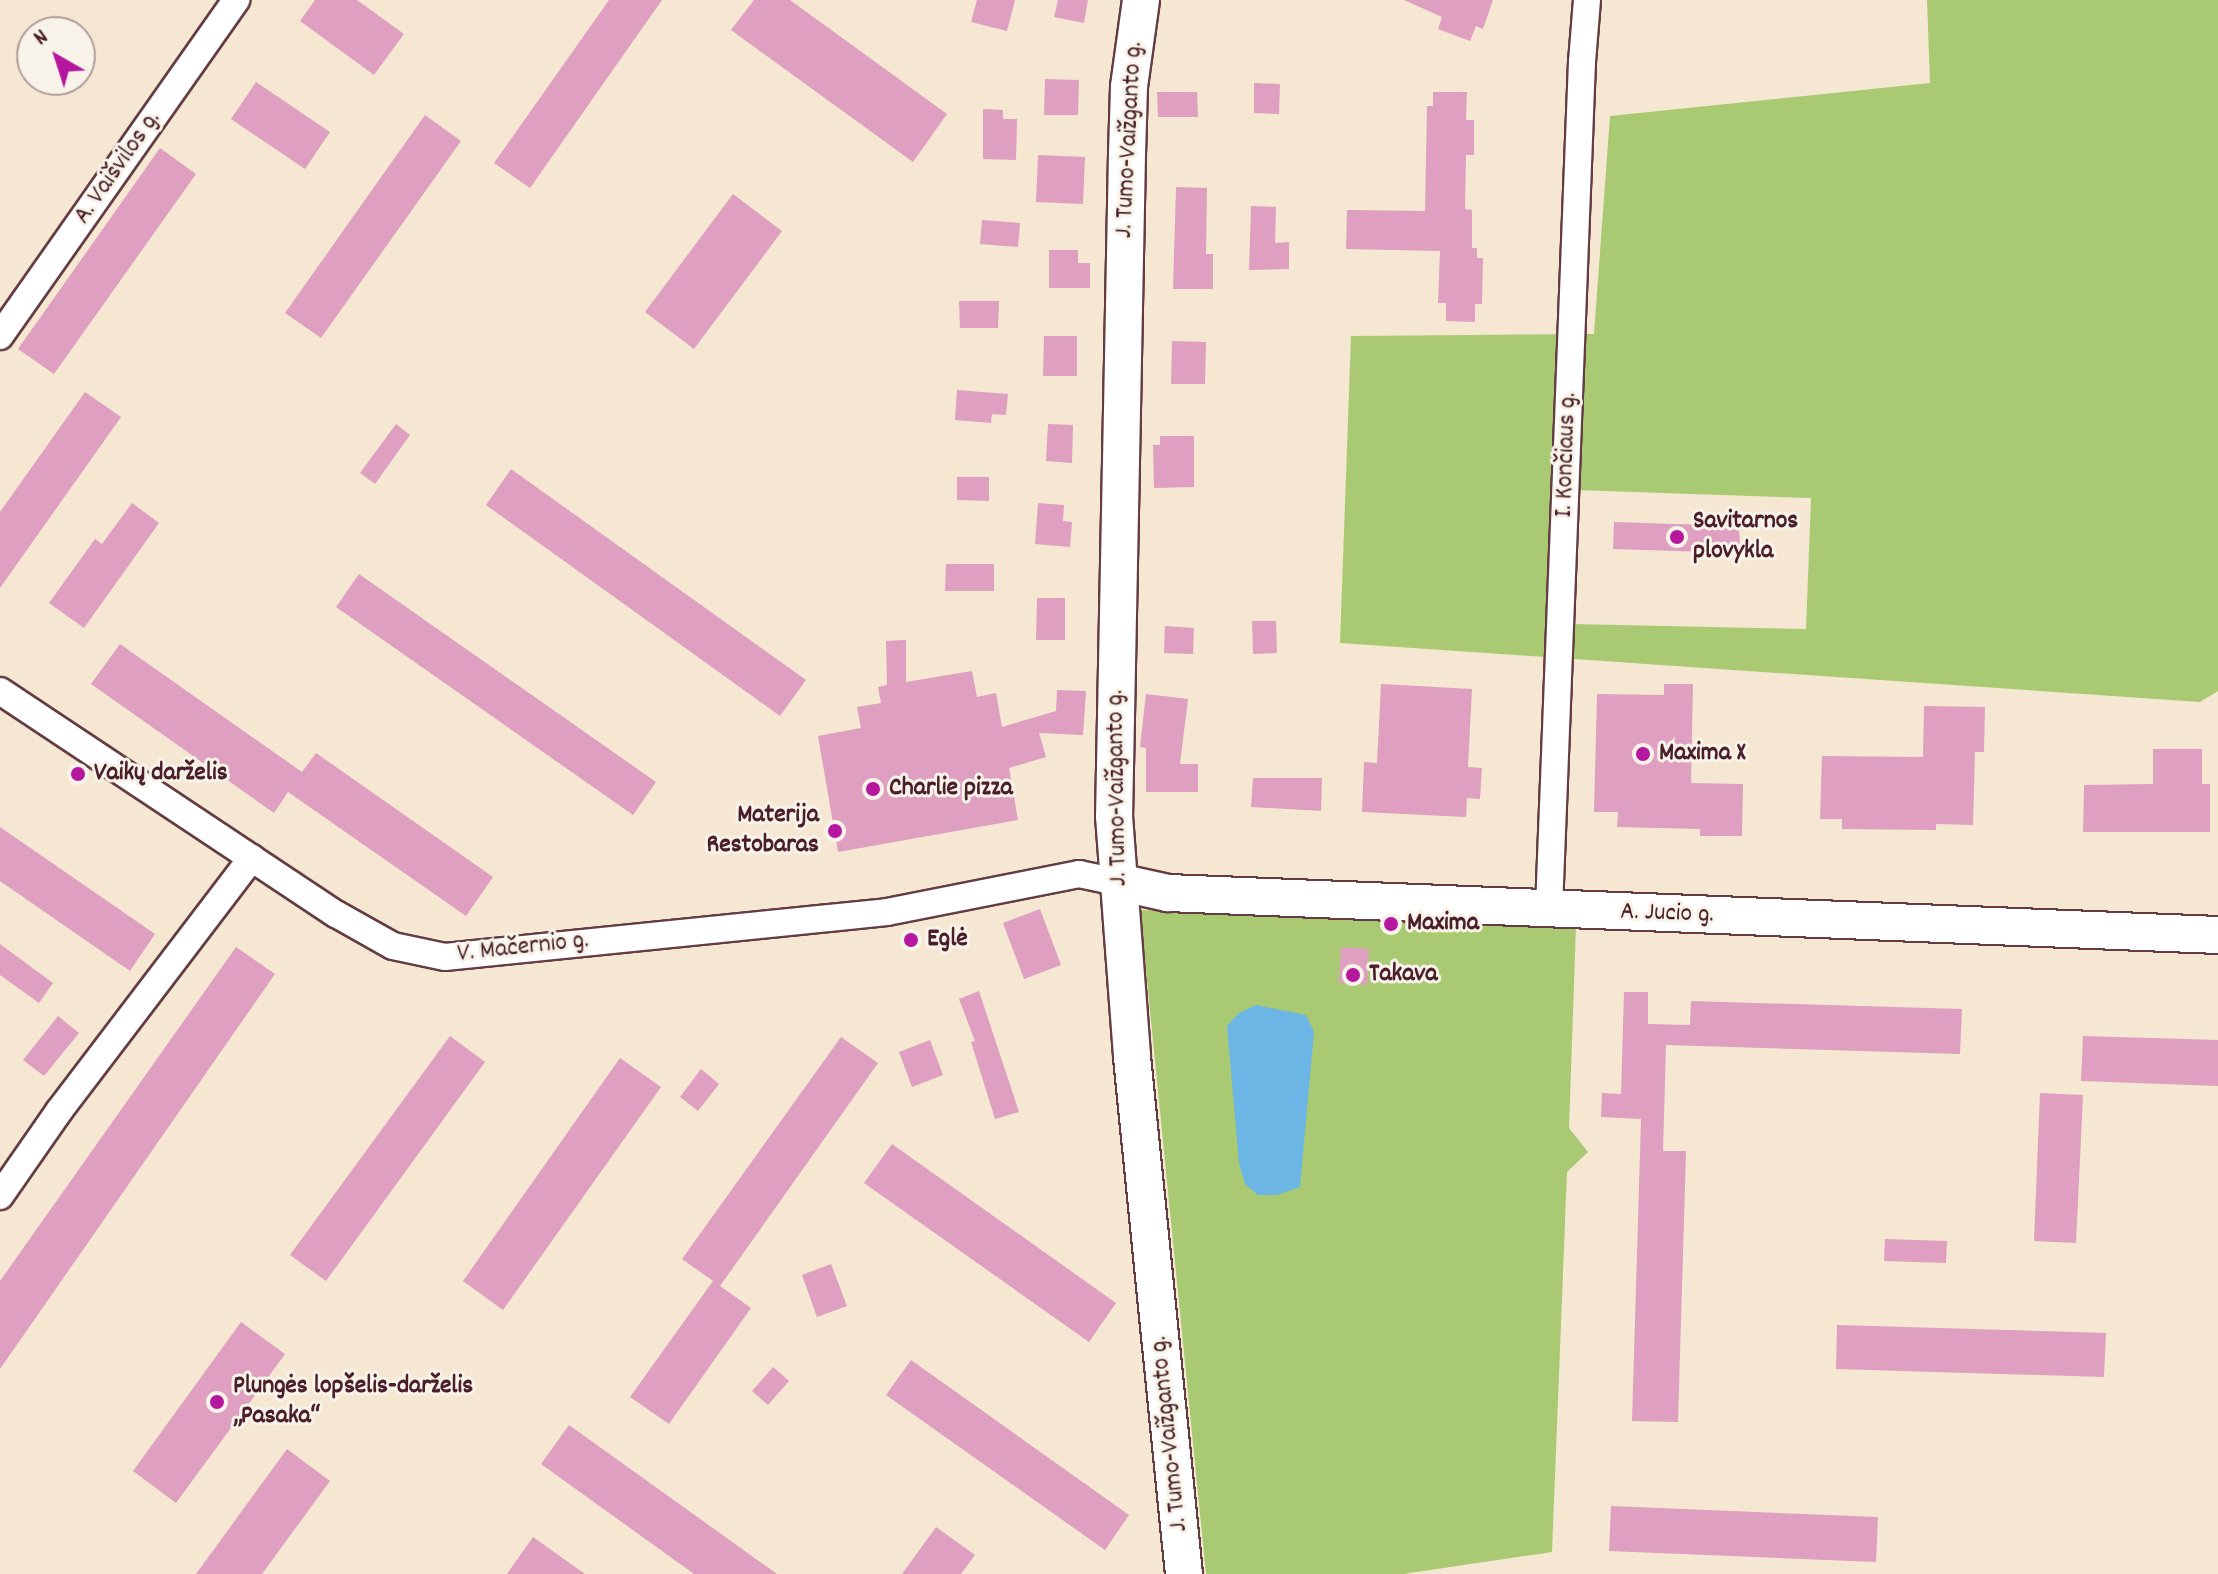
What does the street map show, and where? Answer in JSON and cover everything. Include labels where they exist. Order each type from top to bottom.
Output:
[{"type":"main road","name":"J. Tumo-Vaižganto g.","points":[[1141,0],[1129,87],[1114,816],[1184,1574]]},
{"type":"main road","name":"A. Jucio g.","points":[[1118,882],[1168,893],[2218,935]]},
{"type":"street","name":"A. Vaišvilos g.","points":[[0,336],[236,0]]},
{"type":"street","name":"I. Končiaus g.","points":[[1549,909],[1581,78],[1587,0]]},
{"type":"street","name":"V. Mačernio g.","points":[[0,691],[252,858],[393,946],[445,957],[887,912],[1079,874],[1118,882]]},
{"type":"street","points":[[0,1196],[59,1111],[252,858]]},
{"type":"green space","points":[[1927,0],[2218,0],[2218,691],[2200,702],[1340,643],[1351,336],[1594,334],[1610,116],[1930,83]],"holes":[[[1576,490],[1811,498],[1806,629],[1572,624]]]},
{"type":"green space","points":[[1140,910],[1576,926],[1569,1128],[1588,1152],[1567,1172],[1552,1552],[1403,1574],[1206,1574]]},
{"type":"water","points":[[1256,1005],[1306,1015],[1314,1032],[1300,1187],[1277,1195],[1258,1195],[1245,1184],[1239,1163],[1227,1026],[1239,1013]]},
{"type":"building","points":[[315,0],[357,0],[404,34],[374,75],[300,21]]},
{"type":"building","points":[[609,0],[662,0],[530,188],[494,163]]},
{"type":"building","points":[[754,0],[790,0],[947,114],[913,162],[731,30]]},
{"type":"building","points":[[977,0],[1015,0],[1007,31],[971,22]]},
{"type":"building","points":[[1058,0],[1088,0],[1084,23],[1054,17]]},
{"type":"building","points":[[1404,0],[1493,0],[1483,29],[1476,26],[1470,41],[1438,29],[1442,17]]},
{"type":"building","points":[[1045,79],[1079,80],[1078,115],[1044,115]]},
{"type":"building","points":[[256,82],[330,132],[305,169],[231,119]]},
{"type":"building","points":[[1254,83],[1280,84],[1279,114],[1254,113]]},
{"type":"building","points":[[1157,92],[1197,92],[1198,117],[1158,117]]},
{"type":"building","points":[[1433,92],[1467,92],[1466,120],[1474,120],[1474,155],[1466,155],[1465,209],[1472,210],[1472,248],[1477,248],[1477,258],[1483,258],[1482,304],[1475,304],[1475,322],[1446,321],[1446,303],[1438,303],[1440,251],[1346,249],[1347,210],[1425,211],[1427,106],[1433,106]]},
{"type":"building","points":[[983,109],[1003,110],[1003,119],[1017,119],[1016,160],[983,159]]},
{"type":"building","points":[[425,115],[461,141],[321,338],[285,313]]},
{"type":"building","points":[[160,148],[196,174],[54,374],[18,349]]},
{"type":"building","points":[[1038,155],[1085,157],[1083,204],[1036,202]]},
{"type":"building","points":[[1176,187],[1207,188],[1206,254],[1213,254],[1213,289],[1173,289]]},
{"type":"building","points":[[733,194],[782,231],[694,349],[645,312]]},
{"type":"building","points":[[1251,206],[1276,207],[1275,243],[1289,242],[1289,269],[1249,270]]},
{"type":"building","points":[[982,220],[1020,223],[1018,247],[980,244]]},
{"type":"building","points":[[1049,250],[1078,250],[1078,263],[1090,263],[1090,288],[1049,288]]},
{"type":"building","points":[[959,301],[999,301],[998,328],[960,328]]},
{"type":"building","points":[[1044,336],[1077,336],[1077,376],[1043,376]]},
{"type":"building","points":[[1172,341],[1206,342],[1205,384],[1171,384]]},
{"type":"building","points":[[957,390],[1008,394],[1006,415],[992,414],[991,423],[955,420]]},
{"type":"building","points":[[85,392],[121,417],[0,588],[0,512]]},
{"type":"building","points":[[396,424],[410,435],[375,484],[360,473]]},
{"type":"building","points":[[1048,424],[1073,425],[1072,463],[1046,461]]},
{"type":"building","points":[[1160,436],[1194,436],[1194,487],[1154,488],[1153,445],[1160,445]]},
{"type":"building","points":[[511,469],[806,680],[780,716],[486,505]]},
{"type":"building","points":[[957,477],[989,477],[989,501],[957,500]]},
{"type":"building","points":[[132,503],[159,523],[84,628],[49,603],[95,539],[102,544]]},
{"type":"building","points":[[1038,503],[1064,505],[1063,521],[1072,522],[1070,547],[1035,544]]},
{"type":"building","name":"Savitarnos plovykla","points":[[1614,522],[1739,526],[1740,553],[1613,549]]},
{"type":"building","points":[[946,564],[994,564],[994,591],[945,591]]},
{"type":"building","points":[[359,574],[656,782],[633,815],[336,607]]},
{"type":"building","points":[[1037,598],[1065,598],[1065,640],[1036,640]]},
{"type":"building","points":[[1252,621],[1276,621],[1277,653],[1253,654]]},
{"type":"building","points":[[1165,626],[1194,628],[1193,654],[1164,653]]},
{"type":"building","points":[[906,640],[906,682],[972,671],[977,697],[996,693],[1002,727],[1056,711],[1057,690],[1086,691],[1083,735],[1039,733],[1046,757],[1009,768],[1018,820],[838,852],[818,736],[861,728],[857,707],[881,703],[878,687],[887,685],[886,641]]},
{"type":"building","points":[[120,644],[302,772],[316,753],[493,877],[466,916],[288,792],[274,813],[91,684]]},
{"type":"building","points":[[1381,684],[1472,689],[1468,767],[1482,768],[1480,799],[1467,798],[1466,817],[1362,812],[1364,762],[1377,763]]},
{"type":"building","name":"Maxima X","points":[[1664,684],[1693,684],[1691,783],[1743,784],[1742,836],[1700,836],[1700,829],[1617,827],[1618,812],[1594,812],[1597,694],[1664,695]]},
{"type":"building","points":[[1146,694],[1188,699],[1180,764],[1198,764],[1198,792],[1146,792],[1146,748],[1140,747]]},
{"type":"building","points":[[1924,706],[1985,707],[1984,752],[1975,752],[1973,825],[1936,824],[1936,830],[1842,829],[1842,819],[1820,819],[1822,756],[1923,757]]},
{"type":"building","points":[[2153,749],[2202,749],[2202,784],[2210,784],[2210,832],[2083,832],[2084,785],[2153,784]]},
{"type":"building","points":[[1253,778],[1322,778],[1321,811],[1251,807]]},
{"type":"building","points":[[0,827],[155,934],[130,971],[0,881]]},
{"type":"building","points":[[1040,909],[1061,965],[1024,979],[1003,923]]},
{"type":"building","points":[[0,944],[53,983],[39,1003],[0,975]]},
{"type":"building","points":[[236,947],[275,974],[0,1369],[0,1281]]},
{"type":"building","points":[[1341,947],[1369,949],[1367,985],[1339,983]]},
{"type":"building","points":[[979,991],[1019,1112],[995,1119],[971,1042],[975,1041],[959,999]]},
{"type":"building","points":[[1624,992],[1648,992],[1648,1024],[1690,1025],[1691,1001],[1962,1009],[1960,1054],[1666,1045],[1663,1151],[1686,1151],[1678,1422],[1632,1421],[1641,1119],[1601,1117],[1602,1093],[1621,1094]]},
{"type":"building","points":[[58,1016],[79,1033],[44,1076],[23,1060]]},
{"type":"building","points":[[450,1036],[485,1062],[326,1281],[290,1255]]},
{"type":"building","points":[[2083,1036],[2218,1040],[2218,1086],[2081,1081]]},
{"type":"building","points":[[841,1037],[878,1063],[720,1286],[751,1308],[669,1424],[630,1397],[713,1281],[682,1259]]},
{"type":"building","points":[[930,1040],[943,1075],[912,1087],[899,1052]]},
{"type":"building","points":[[620,1058],[661,1087],[503,1310],[463,1281]]},
{"type":"building","points":[[701,1069],[719,1084],[698,1111],[680,1097]]},
{"type":"building","points":[[2040,1093],[2083,1095],[2076,1243],[2034,1241]]},
{"type":"building","points":[[892,1144],[1116,1303],[1089,1342],[864,1183]]},
{"type":"building","points":[[1885,1239],[1947,1241],[1946,1263],[1884,1261]]},
{"type":"building","points":[[831,1264],[847,1306],[817,1317],[802,1275]]},
{"type":"building","points":[[241,1322],[285,1354],[176,1503],[133,1471]]},
{"type":"building","points":[[1837,1325],[2106,1333],[2104,1377],[1836,1369]]},
{"type":"building","points":[[911,1360],[1129,1515],[1105,1550],[886,1395]]},
{"type":"building","points":[[773,1367],[789,1381],[768,1405],[752,1391]]},
{"type":"building","points":[[569,1425],[777,1574],[694,1574],[541,1464]]},
{"type":"building","points":[[287,1449],[330,1481],[262,1574],[196,1574]]},
{"type":"building","points":[[1611,1506],[1878,1517],[1876,1562],[1609,1551]]},
{"type":"building","points":[[936,1527],[975,1555],[961,1574],[902,1574]]},
{"type":"building","points":[[533,1537],[585,1574],[507,1574]]},
{"type":"place","name":"Savitarnos plovykla","points":[[1677,537]]},
{"type":"place","name":"Maxima X","points":[[1643,754]]},
{"type":"place","name":"Vaikų darželis","points":[[78,774]]},
{"type":"place","name":"Charlie pizza","points":[[873,789]]},
{"type":"place","name":"Materija Restobaras","points":[[835,831]]},
{"type":"place","name":"Maxima","points":[[1391,924]]},
{"type":"place","name":"Eglė","points":[[911,940]]},
{"type":"place","name":"Takava","points":[[1353,975]]},
{"type":"place","name":"Plungės lopšelis-darželis „Pasaka“","points":[[217,1402]]}]
